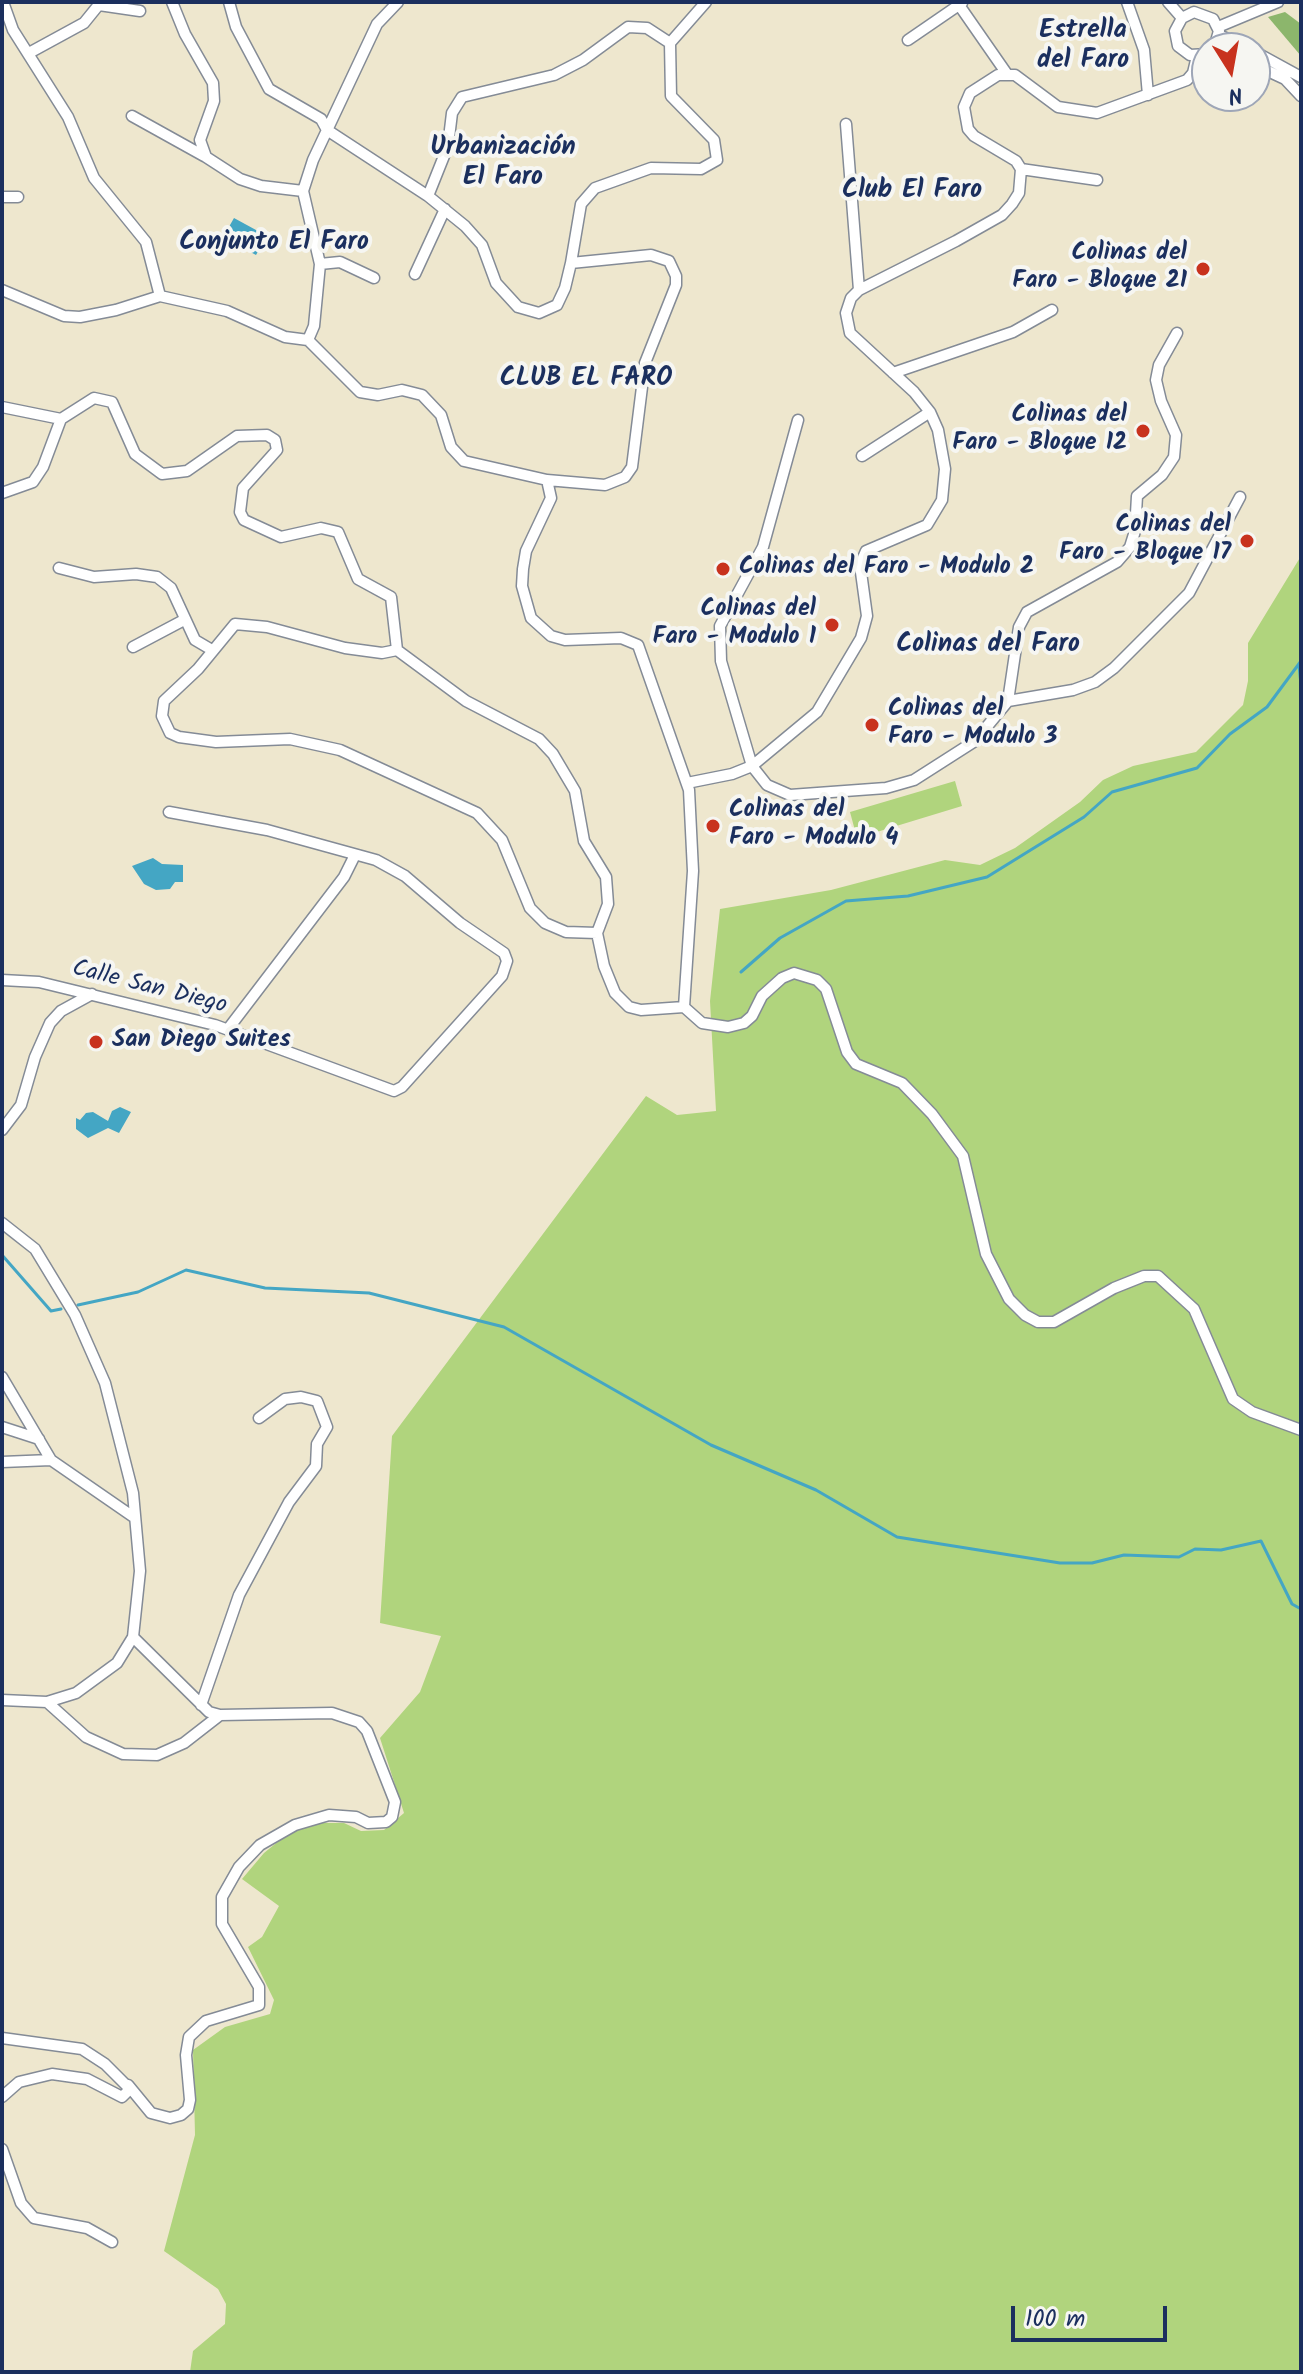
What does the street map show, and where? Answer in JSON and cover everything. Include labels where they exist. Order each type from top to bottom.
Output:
[{"type":"street","points":[[3,2],[13,30],[68,117],[94,178],[146,242],[160,296]]},
{"type":"street","points":[[172,2],[185,34],[213,83],[214,101],[200,140],[206,157]]},
{"type":"street","points":[[229,2],[236,27],[262,81],[279,97],[321,119],[327,130],[445,209],[475,235],[482,245],[496,283],[509,300],[527,311],[539,313],[557,305],[565,288],[581,204],[595,188],[651,168],[701,169],[717,160],[714,140],[671,96],[670,43],[706,2]]},
{"type":"street","points":[[308,340],[314,326],[320,264],[303,191],[327,130],[377,24],[398,2]]},
{"type":"street","points":[[1127,2],[1144,50],[1148,95]]},
{"type":"street","points":[[1168,2],[1182,18]]},
{"type":"street","points":[[1182,18],[1201,12],[1213,19],[1218,31],[1278,2]]},
{"type":"street","points":[[29,53],[84,23],[100,4],[140,11]]},
{"type":"street","points":[[908,40],[962,4],[1007,74]]},
{"type":"street","points":[[1182,18],[1175,38],[1183,51],[1191,53]]},
{"type":"street","points":[[2,23],[13,30]]},
{"type":"street","points":[[428,196],[448,146],[452,113],[462,97],[561,72],[628,27],[647,28],[670,43]]},
{"type":"street","points":[[1271,61],[1301,77]]},
{"type":"street","points":[[1271,72],[1285,79],[1301,96]]},
{"type":"street","points":[[1097,180],[1021,169],[1006,154],[974,136],[965,118],[970,93],[988,79],[1007,74],[1024,79],[1058,107],[1071,112],[1097,113],[1187,80],[1191,75]]},
{"type":"street","points":[[132,116],[240,179],[261,186],[303,191]]},
{"type":"street","points":[[846,124],[859,290]]},
{"type":"street","points":[[687,783],[732,774],[752,766],[817,712],[861,638],[867,616],[860,565],[866,551],[917,531],[934,517],[942,500],[945,469],[938,430],[930,412],[858,342],[846,324],[847,305],[859,290],[1002,215],[1019,193],[1021,169]]},
{"type":"street","points":[[2,197],[18,197]]},
{"type":"street","points":[[415,274],[445,209]]},
{"type":"street","points":[[2,290],[64,316],[80,317],[116,310],[160,296],[227,311],[285,337],[308,340],[360,392],[378,395],[402,390],[422,395],[441,415],[451,447],[464,461],[547,480],[605,485],[625,477],[635,458],[645,363],[676,285],[674,268],[661,256],[571,263]]},
{"type":"street","points":[[320,264],[340,262],[374,278]]},
{"type":"street","points":[[893,373],[1013,332],[1052,310]]},
{"type":"street","points":[[798,420],[763,547],[720,626],[721,661],[752,766],[767,785],[790,795],[900,785],[975,741],[1008,701],[1019,627],[1027,612],[1117,562],[1125,554],[1135,531],[1137,496],[1169,467],[1176,435],[1161,401],[1156,380],[1159,365],[1177,333]]},
{"type":"street","points":[[2,493],[24,488],[39,475],[61,419],[94,398],[108,399],[115,406],[135,454],[155,470],[170,476],[187,471],[237,436],[253,432],[272,437],[276,445],[275,454],[243,488],[240,512],[244,520],[281,537],[321,528],[338,532],[358,579],[391,597],[397,650],[466,701],[533,735],[553,754],[575,791],[584,841],[606,877],[608,904],[597,933],[609,980],[629,1007],[641,1010],[684,1007],[702,1023],[728,1027],[744,1023],[752,1016],[762,996],[782,978],[794,973],[817,980],[826,989],[847,1052],[856,1064],[902,1083],[932,1114],[963,1156],[986,1254],[1009,1299],[1025,1315],[1038,1322],[1054,1322],[1114,1288],[1144,1276],[1158,1276],[1194,1309],[1233,1399],[1266,1419],[1301,1430]]},
{"type":"street","points":[[2,407],[61,419]]},
{"type":"street","points":[[862,456],[930,412]]},
{"type":"street","points":[[547,480],[551,498],[526,551],[523,569],[522,586],[531,618],[551,636],[565,640],[621,638],[638,645],[687,783],[691,799],[693,871],[684,1007]]},
{"type":"street","points":[[1008,701],[1073,690],[1095,682],[1114,668],[1189,593],[1240,497]]},
{"type":"street","points":[[59,568],[92,577],[136,574],[157,577],[171,588],[195,640],[212,650]]},
{"type":"street","points":[[133,647],[184,620]]},
{"type":"street","points":[[397,650],[382,653],[345,648],[303,635],[245,623],[228,629],[164,701],[162,716],[170,733],[179,737],[216,742],[290,739],[340,750],[434,796],[477,813],[502,840],[521,893],[538,916],[566,932],[597,933]]},
{"type":"street","name":"Calle San Diego","points":[[2,980],[39,982],[228,1029],[394,1091],[402,1087],[502,976],[507,961],[504,953],[460,923],[405,876],[376,860],[267,830],[169,812]]},
{"type":"street","points":[[228,1029],[344,877],[355,855]]},
{"type":"street","points":[[2,1130],[21,1105],[35,1057],[50,1023],[61,1011],[92,994]]},
{"type":"street","points":[[2,1223],[35,1249],[91,1351],[117,1423],[135,1518],[139,1602],[133,1637],[117,1663],[99,1678],[76,1693],[47,1702],[2,1700]]},
{"type":"street","points":[[2,1377],[51,1460],[135,1518]]},
{"type":"street","points":[[201,1705],[239,1595],[289,1502],[316,1466],[317,1444],[327,1427],[317,1401],[301,1397],[285,1399],[259,1418]]},
{"type":"street","points":[[2,1427],[39,1439]]},
{"type":"street","points":[[2,1462],[51,1460]]},
{"type":"street","points":[[2,2038],[82,2049],[128,2085],[151,2113],[170,2118],[181,2115],[188,2109],[190,2100],[186,2055],[189,2037],[206,2021],[259,2005],[259,1987],[227,1936],[220,1910],[228,1882],[260,1845],[278,1832],[314,1818],[343,1815],[375,1824],[386,1822],[395,1810],[395,1802],[367,1731],[350,1716],[332,1713],[220,1715],[201,1705],[133,1637]]},
{"type":"street","points":[[47,1702],[86,1737],[123,1754],[157,1755],[184,1743],[220,1715]]},
{"type":"street","points":[[2,2097],[19,2082],[52,2074],[87,2079],[122,2097],[129,2093],[128,2085]]},
{"type":"street","points":[[2,2149],[21,2203],[34,2218],[87,2228],[112,2242]]},
{"type":"green space","points":[[1285,12],[1301,24],[1301,56],[1268,17]]},
{"type":"green space","points":[[1301,556],[1301,2372],[190,2372],[193,2351],[225,2324],[226,2304],[218,2289],[164,2251],[195,2135],[193,2050],[225,2027],[270,2014],[274,2000],[248,1947],[262,1937],[279,1906],[242,1879],[264,1853],[291,1831],[316,1823],[344,1823],[361,1831],[384,1830],[404,1813],[380,1738],[420,1692],[441,1636],[380,1623],[392,1436],[646,1096],[677,1115],[716,1111],[710,1001],[720,909],[831,890],[945,860],[980,865],[1015,848],[1080,802],[1103,780],[1133,766],[1196,752],[1243,705],[1248,681],[1248,643]]},
{"type":"green space","points":[[955,781],[962,806],[857,838],[850,812]]},
{"type":"water","points":[[234,218],[267,236],[256,255],[241,247],[243,241],[226,232]]},
{"type":"water","points":[[153,858],[162,864],[183,865],[183,882],[175,882],[170,889],[156,890],[144,884],[132,866]]},
{"type":"water","points":[[120,1107],[131,1112],[119,1133],[108,1128],[88,1138],[76,1129],[76,1118],[80,1120],[86,1113],[93,1112],[108,1121],[112,1111]]},
{"type":"waterway","points":[[741,972],[780,938],[846,901],[908,896],[987,877],[1084,817],[1112,792],[1197,768],[1230,734],[1267,707],[1301,661]]},
{"type":"waterway","points":[[1299,665],[1301,685]]},
{"type":"waterway","points":[[2,1255],[51,1311],[61,1309]]},
{"type":"waterway","points":[[78,1305],[138,1292],[186,1270],[265,1288],[369,1293],[504,1327],[711,1445],[816,1490],[897,1537],[1060,1563],[1092,1563],[1124,1555],[1179,1557],[1195,1549],[1221,1550],[1261,1541],[1292,1604],[1301,1609]]},
{"type":"place","name":"Colinas del Faro - Bloque 21","points":[[1203,269]]},
{"type":"place","name":"Colinas del Faro - Bloque 12","points":[[1143,431]]},
{"type":"place","name":"Colinas del Faro - Bloque 17","points":[[1247,541]]},
{"type":"place","name":"Colinas del Faro - Modulo 2","points":[[723,569]]},
{"type":"place","name":"Colinas del Faro - Modulo 1","points":[[832,625]]},
{"type":"place","name":"Colinas del Faro - Modulo 3","points":[[872,725]]},
{"type":"place","name":"Colinas del Faro - Modulo 4","points":[[713,826]]},
{"type":"place","name":"San Diego Suites","points":[[96,1042]]},
{"type":"district","name":"Estrella del Faro","points":[[1083,48]]},
{"type":"district","name":"Urbanización El Faro","points":[[503,165]]},
{"type":"district","name":"Club El Faro","points":[[912,193]]},
{"type":"district","name":"Conjunto El Faro","points":[[274,245]]},
{"type":"district","name":"CLUB EL FARO","points":[[586,381]]},
{"type":"district","name":"Colinas del Faro","points":[[988,647]]}]
